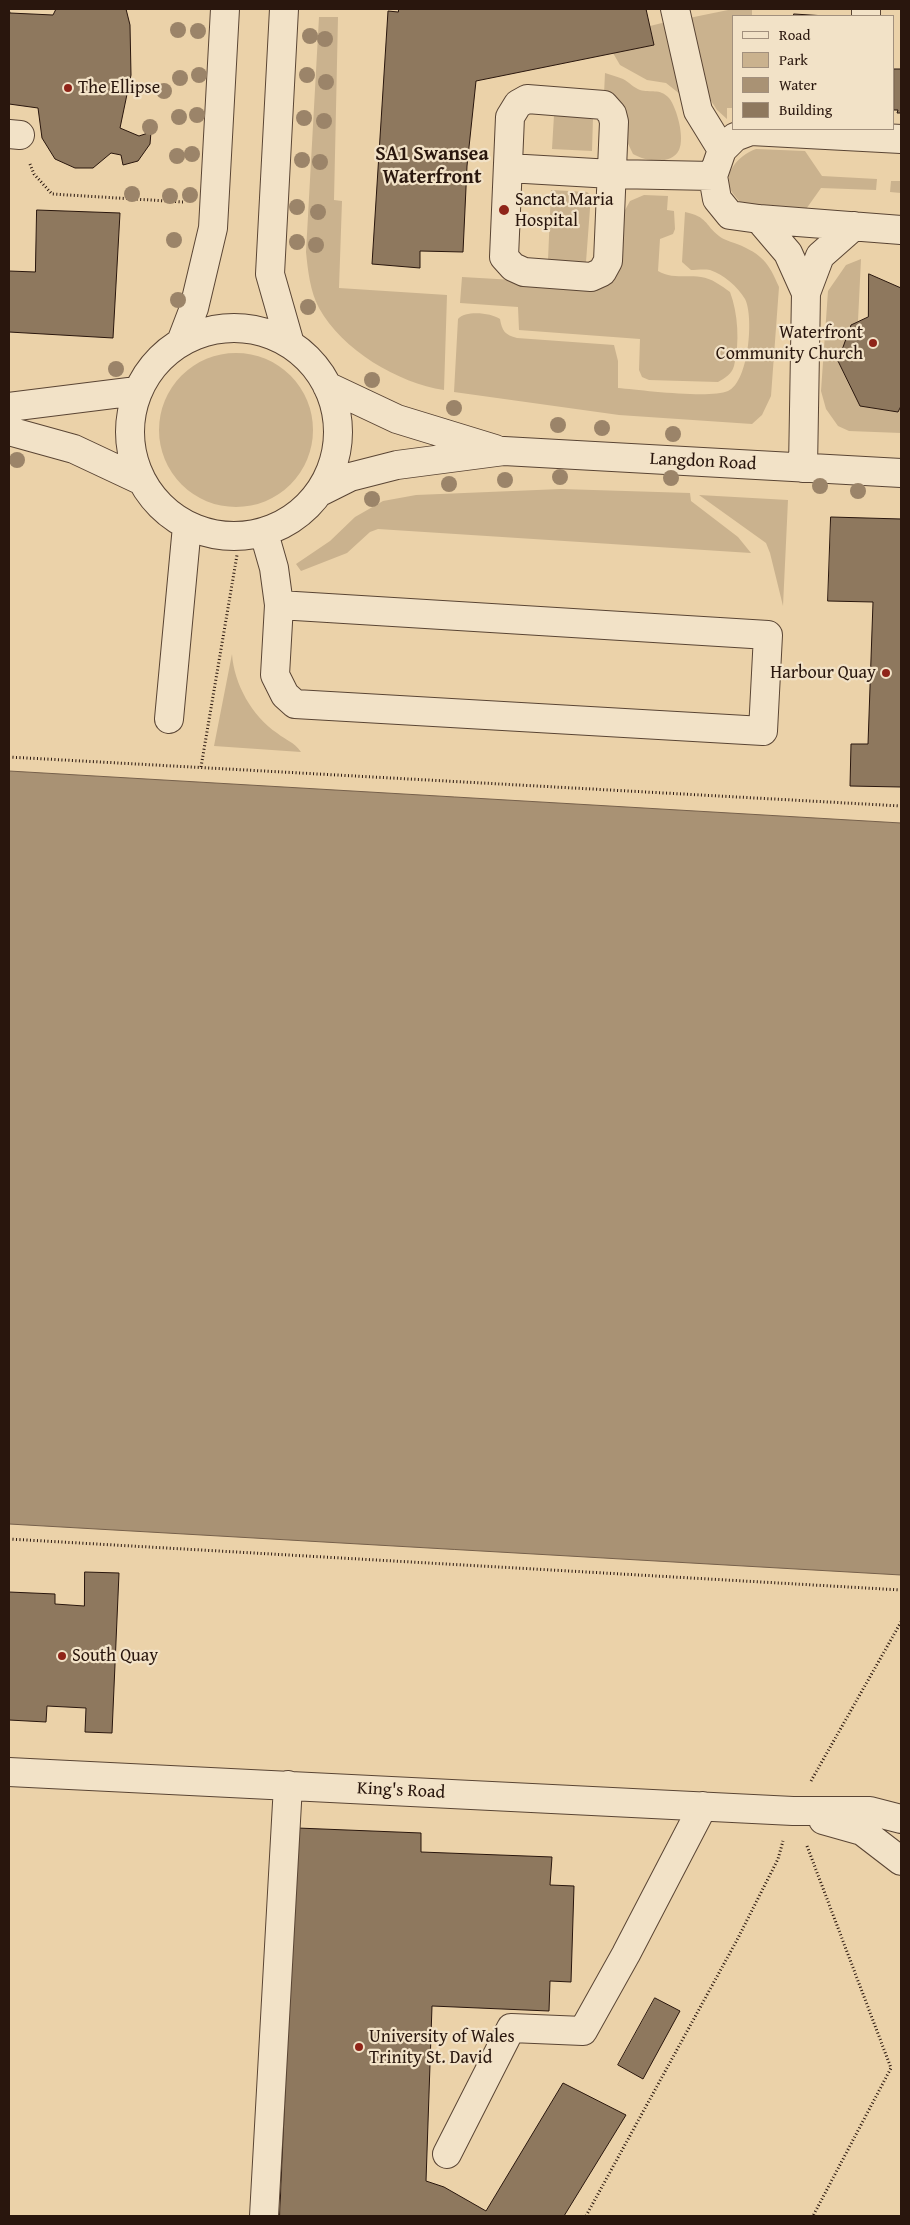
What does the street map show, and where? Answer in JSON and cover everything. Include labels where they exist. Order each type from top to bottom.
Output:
[{"type":"street","points":[[181,342],[200,284],[213,228],[225,9]]},
{"type":"street","points":[[284,9],[270,274],[290,344]]},
{"type":"street","points":[[675,9],[698,112],[722,150]]},
{"type":"street","points":[[528,99],[604,105],[612,114],[614,122],[612,174],[608,261],[602,272],[591,277],[524,272],[513,267],[504,257],[510,117],[518,104],[528,99]]},
{"type":"street","points":[[901,139],[863,133],[751,131],[735,137],[722,150],[713,176],[717,199],[730,215],[759,220],[901,230]]},
{"type":"street","points":[[508,168],[612,174],[713,176]]},
{"type":"street","points":[[759,220],[788,253],[806,294]]},
{"type":"street","points":[[802,468],[806,294],[820,256],[854,226]]},
{"type":"street","points":[[236,328],[264,332],[290,344],[318,370],[328,386],[336,412],[338,440],[333,467],[320,492],[306,508],[288,522],[252,535],[213,535],[186,526],[160,507],[140,480],[132,459],[129,436],[130,413],[137,390],[148,371],[163,355],[181,342],[207,331],[236,328]]},
{"type":"street","name":"Langdon Road","points":[[328,386],[397,419],[504,451]]},
{"type":"street","points":[[9,407],[137,390]]},
{"type":"street","points":[[9,431],[74,449],[140,480]]},
{"type":"street","name":"Langdon Road","points":[[320,492],[350,477],[397,465],[504,451],[901,473]]},
{"type":"street","points":[[170,720],[186,526]]},
{"type":"street","points":[[252,535],[274,568],[279,606],[275,675],[286,695],[295,704],[763,731],[768,634],[279,606]]},
{"type":"street","name":"King's Road","points":[[9,1772],[793,1810]]},
{"type":"street","points":[[264,2216],[288,1785]]},
{"type":"street","points":[[447,2154],[511,2028],[583,2031],[626,1954],[703,1806]]},
{"type":"street","points":[[793,1810],[870,1811],[901,1819]]},
{"type":"street","points":[[793,1810],[862,1831],[901,1861]]},
{"type":"path","points":[[14,134],[34,174],[52,194],[214,204]]},
{"type":"path","points":[[201,767],[252,535]]},
{"type":"path","points":[[9,756],[901,806]]},
{"type":"path","points":[[9,1539],[901,1590]]},
{"type":"path","points":[[586,2216],[737,1940],[778,1859],[793,1810],[901,1622]]},
{"type":"path","points":[[793,1810],[891,2068],[813,2216]]},
{"type":"green space","points":[[733,9],[752,9],[752,15],[732,15],[732,108],[727,108],[727,119],[717,110],[708,96],[689,18]]},
{"type":"green space","points":[[319,17],[338,17],[334,200],[342,201],[339,288],[447,295],[444,390],[408,380],[390,372],[357,351],[329,323],[313,295],[306,252]]},
{"type":"green space","points":[[666,22],[685,98],[666,83],[647,80],[620,65],[613,53],[654,45],[650,26]]},
{"type":"green space","points":[[605,73],[623,79],[640,90],[659,92],[669,98],[681,131],[681,145],[675,155],[658,161],[644,159],[633,154],[604,94]]},
{"type":"green space","points":[[554,115],[593,118],[592,151],[552,149]]},
{"type":"green space","points":[[756,149],[805,151],[822,176],[877,179],[876,190],[821,188],[804,212],[747,205],[740,202],[730,189],[729,174],[737,161]]},
{"type":"green space","points":[[891,181],[901,181],[901,193],[890,192]]},
{"type":"green space","points":[[551,190],[587,192],[591,195],[586,262],[548,260]]},
{"type":"green space","points":[[644,195],[668,196],[667,210],[674,211],[675,229],[673,234],[660,239],[658,271],[673,276],[695,276],[709,279],[730,292],[736,319],[736,357],[732,371],[718,382],[649,380],[642,377],[639,370],[640,339],[519,330],[518,307],[460,303],[462,277],[601,285],[619,269],[624,212],[630,201]]},
{"type":"green space","points":[[685,212],[698,216],[721,237],[759,256],[768,265],[779,287],[771,396],[762,415],[752,424],[619,415],[454,392],[458,319],[472,313],[491,315],[500,319],[505,332],[517,338],[614,345],[618,361],[618,388],[691,394],[728,391],[735,385],[741,375],[745,362],[749,333],[748,307],[742,294],[725,278],[710,270],[691,270],[682,262]]},
{"type":"green space","points":[[861,259],[858,321],[851,325],[838,361],[860,406],[898,412],[901,406],[901,433],[849,431],[838,426],[826,409],[821,391],[828,291],[846,265]]},
{"type":"green space","points":[[236,353],[251,354],[266,359],[291,375],[307,400],[312,415],[312,445],[307,460],[291,485],[266,501],[251,506],[236,507],[221,506],[206,501],[181,485],[165,460],[160,445],[159,430],[160,415],[165,400],[181,375],[206,359],[221,354]]},
{"type":"green space","points":[[561,489],[690,493],[691,501],[738,537],[751,553],[378,529],[370,532],[347,553],[301,571],[296,564],[330,541],[355,517],[383,501],[416,495]]},
{"type":"green space","points":[[699,495],[788,500],[783,606],[766,543]]},
{"type":"green space","points":[[232,654],[236,677],[252,708],[268,726],[293,743],[301,752],[214,746]]},
{"type":"water","points":[[9,771],[901,823],[901,1575],[9,1524]]},
{"type":"building","name":"The Ellipse","points":[[9,9],[10,13],[53,15],[56,9],[126,9],[130,25],[131,75],[120,128],[139,136],[151,132],[150,144],[138,161],[123,165],[121,155],[111,153],[93,168],[75,168],[55,159],[42,138],[38,108],[9,104]]},
{"type":"building","points":[[399,9],[646,9],[654,45],[476,81],[467,166],[463,252],[420,251],[420,268],[372,264],[388,11],[398,12]]},
{"type":"building","points":[[895,69],[901,69],[901,113],[897,113],[898,110],[895,110]]},
{"type":"building","points":[[37,210],[120,213],[113,338],[9,332],[9,271],[35,272]]},
{"type":"building","name":"Waterfront Community Church","points":[[869,274],[901,288],[901,406],[898,412],[860,406],[838,361],[851,325],[868,317]]},
{"type":"building","name":"Harbour Quay","points":[[831,517],[901,519],[901,787],[850,786],[851,744],[868,744],[873,602],[828,601]]},
{"type":"building","name":"South Quay","points":[[85,1572],[119,1573],[112,1733],[85,1732],[86,1708],[47,1706],[46,1722],[9,1720],[9,1592],[55,1594],[55,1604],[84,1606]]},
{"type":"building","name":"University of Wales Trinity St. David","points":[[297,1828],[421,1833],[421,1852],[552,1857],[550,1885],[574,1886],[571,1982],[550,1981],[549,2011],[432,2006],[426,2181],[444,2187],[486,2211],[563,2083],[626,2115],[564,2216],[280,2216]]},
{"type":"building","points":[[655,1998],[680,2011],[643,2079],[618,2065]]},
{"type":"place","name":"The Ellipse","points":[[68,88]]},
{"type":"place","name":"Sancta Maria Hospital","points":[[504,210]]},
{"type":"place","name":"Waterfront Community Church","points":[[873,343]]},
{"type":"place","name":"Harbour Quay","points":[[886,673]]},
{"type":"place","name":"South Quay","points":[[62,1656]]},
{"type":"place","name":"University of Wales Trinity St. David","points":[[359,2047]]},
{"type":"district","name":"SA1 Swansea Waterfront","points":[[432,166]]}]
